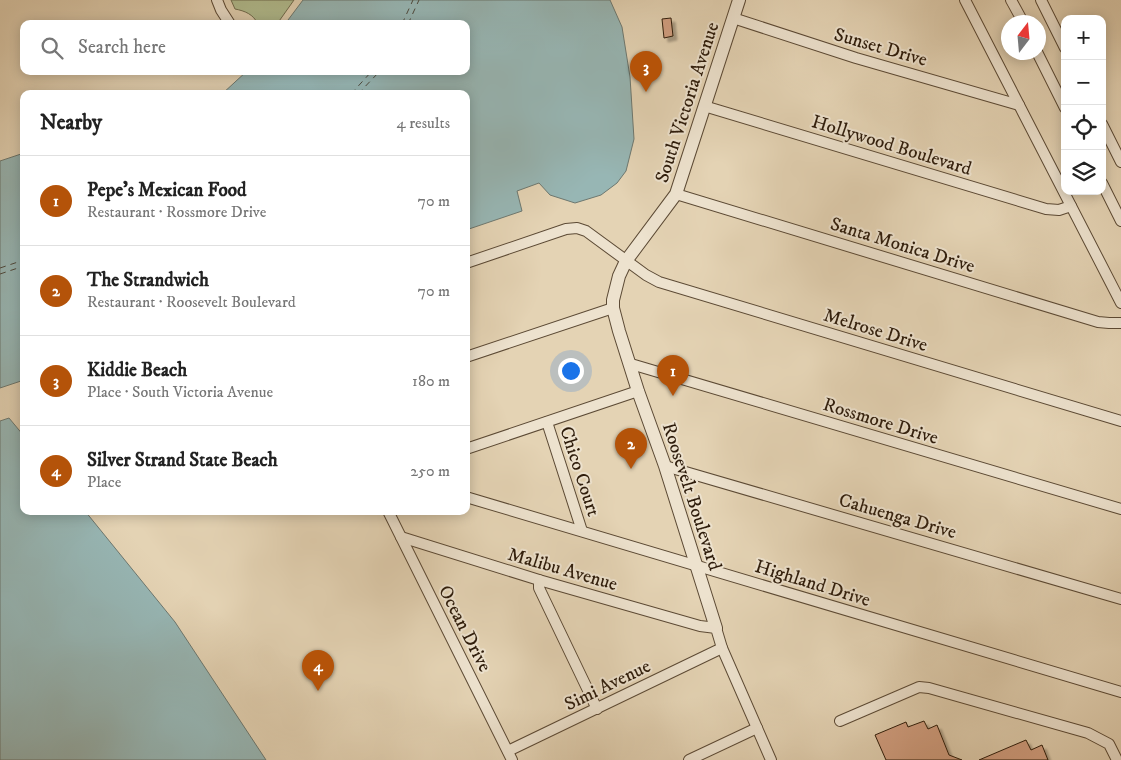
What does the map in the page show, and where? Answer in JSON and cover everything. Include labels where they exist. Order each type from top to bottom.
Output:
[{"type":"street","points":[[217,0],[227,20]]},
{"type":"street","name":"South Victoria Avenue","points":[[626,261],[676,194],[739,0]]},
{"type":"street","points":[[965,0],[1121,303]]},
{"type":"street","points":[[1011,0],[1019,15]]},
{"type":"street","points":[[1041,0],[1061,40]]},
{"type":"street","name":"Sunset Drive","points":[[733,18],[856,58],[1019,105]]},
{"type":"street","points":[[1042,60],[1064,105]]},
{"type":"street","name":"Hollywood Boulevard","points":[[704,106],[1046,209],[1059,210],[1071,206]]},
{"type":"street","points":[[1106,132],[1121,162]]},
{"type":"street","points":[[1106,191],[1121,221]]},
{"type":"street","name":"Santa Monica Drive","points":[[676,194],[1098,322],[1109,324],[1121,323]]},
{"type":"street","points":[[470,262],[566,229],[577,228],[586,231],[626,261]]},
{"type":"street","name":"Roosevelt Boulevard","points":[[626,261],[614,293],[613,308],[638,391],[665,466],[716,628]]},
{"type":"street","name":"Melrose Drive","points":[[626,261],[659,282],[1121,421]]},
{"type":"street","points":[[470,356],[613,308]]},
{"type":"street","name":"Rossmore Drive","points":[[630,364],[1121,509]]},
{"type":"street","points":[[470,448],[638,391]]},
{"type":"street","name":"Chico Court","points":[[547,422],[582,531]]},
{"type":"street","name":"Cahuenga Drive","points":[[665,466],[1121,599]]},
{"type":"street","name":"Highland Drive","points":[[470,498],[1121,692]]},
{"type":"street","name":"Ocean Drive","points":[[390,515],[510,755]]},
{"type":"street","name":"Malibu Avenue","points":[[401,538],[539,580],[700,626],[716,628]]},
{"type":"street","points":[[539,580],[539,588],[597,709]]},
{"type":"street","points":[[716,628],[722,648],[771,760]]},
{"type":"street","name":"Simi Avenue","points":[[510,755],[597,709],[722,648]]},
{"type":"street","points":[[840,722],[919,686],[1088,732],[1109,744],[1117,760]]},
{"type":"street","points":[[689,760],[757,728]]},
{"type":"green space","points":[[231,0],[294,0],[280,20],[255,20],[248,14],[235,9]]},
{"type":"water","points":[[303,0],[610,0],[622,27],[630,77],[634,139],[626,171],[617,183],[601,195],[575,203],[550,195],[539,183],[517,191],[522,211],[470,229],[470,90],[226,90],[243,75],[470,75],[470,20],[288,20]]},
{"type":"water","points":[[20,154],[20,381],[0,388],[0,161]]},
{"type":"water","points":[[9,418],[20,431],[20,515],[88,515],[175,622],[266,760],[0,760],[0,421]]},
{"type":"building","points":[[671,18],[673,36],[664,38],[662,19]]},
{"type":"building","points":[[924,721],[928,729],[937,725],[949,755],[962,760],[886,760],[875,735],[906,722],[908,727]]},
{"type":"building","points":[[1026,740],[1031,750],[1042,745],[1048,760],[979,760]]},
{"type":"ferry route","points":[[404,20],[413,0]]},
{"type":"ferry route","points":[[410,20],[419,0]]},
{"type":"ferry route","points":[[355,90],[368,75]]},
{"type":"ferry route","points":[[362,90],[376,75]]},
{"type":"ferry route","points":[[0,268],[20,261]]},
{"type":"ferry route","points":[[0,274],[20,267]]},
{"type":"place","name":"Kiddie Beach","points":[[646,92]]},
{"type":"place","name":"Pepe's Mexican Food","points":[[673,396]]},
{"type":"place","name":"The Strandwich","points":[[631,469]]},
{"type":"place","name":"Silver Strand State Beach","points":[[318,691]]}]
